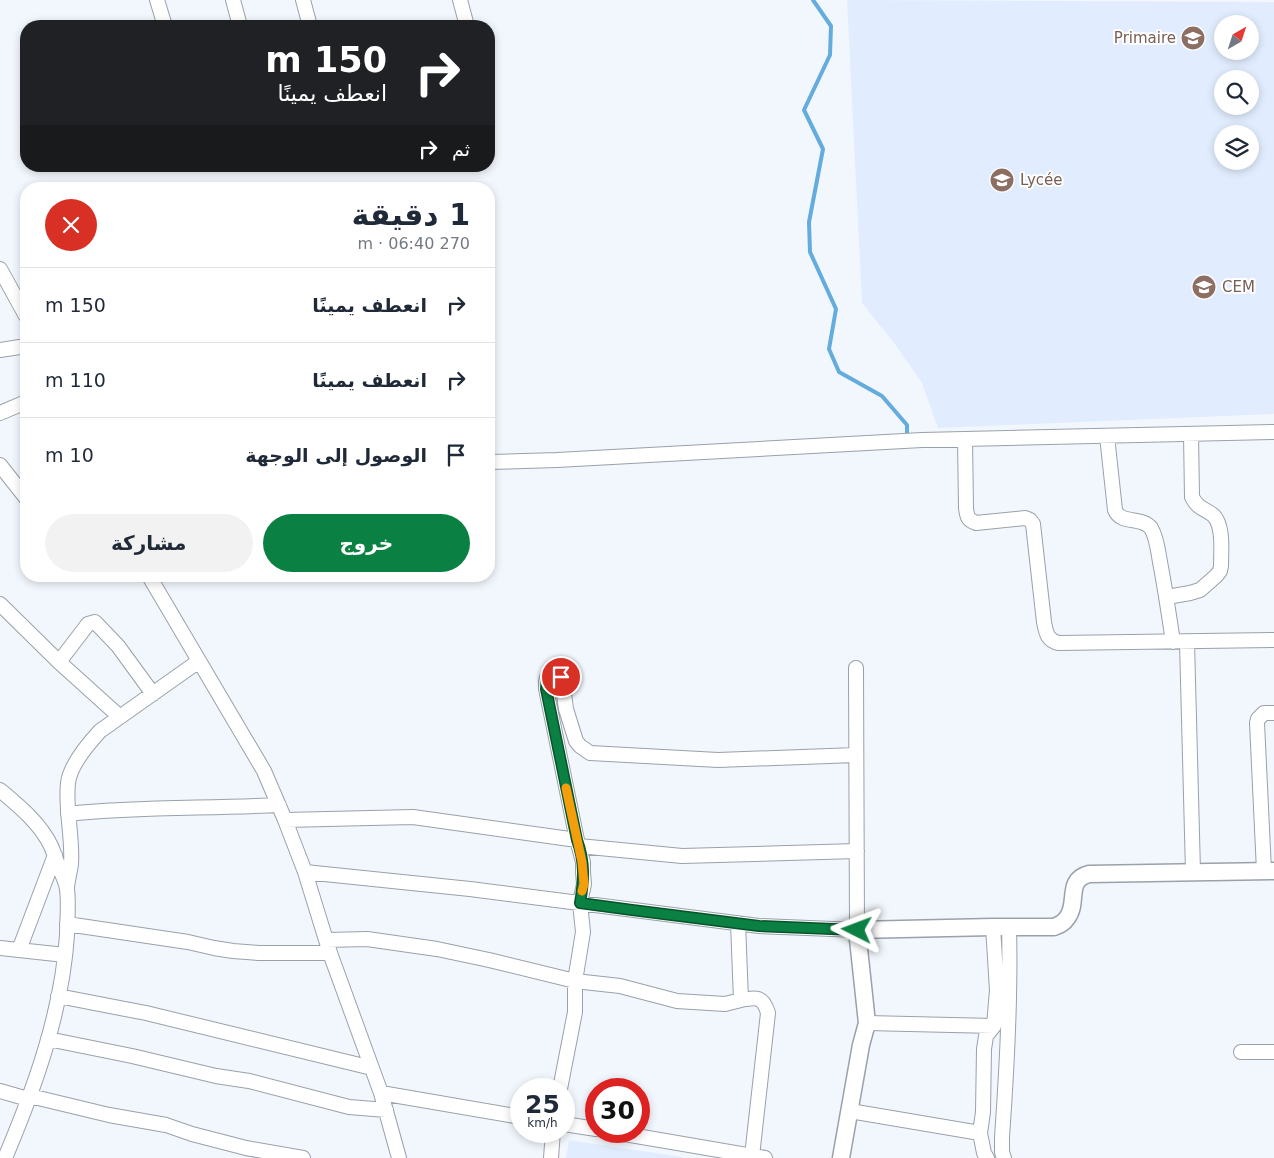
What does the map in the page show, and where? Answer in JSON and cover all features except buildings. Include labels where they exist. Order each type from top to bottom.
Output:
[{"type":"street","points":[[157,0],[163,20]]},
{"type":"street","points":[[233,0],[238,20]]},
{"type":"street","points":[[303,0],[308,20]]},
{"type":"street","points":[[460,0],[465,20]]},
{"type":"street","points":[[0,269],[5,285],[20,307]]},
{"type":"street","points":[[0,350],[20,347]]},
{"type":"street","points":[[0,413],[20,405]]},
{"type":"street","points":[[495,462],[902,441],[1274,432]]},
{"type":"street","points":[[1166,597],[1200,590],[1216,576],[1221,566],[1218,521],[1214,516],[1195,504],[1192,497],[1191,434]]},
{"type":"street","points":[[1106,436],[1115,510],[1121,518],[1144,523],[1152,529],[1156,539],[1166,597],[1180,642],[1193,872]]},
{"type":"street","points":[[964,439],[966,508],[967,517],[970,521],[976,523],[1025,518],[1033,524],[1044,622],[1047,636],[1051,640],[1059,643],[1274,640]]},
{"type":"street","points":[[0,465],[20,490]]},
{"type":"street","points":[[153,582],[264,771],[279,805],[305,872],[328,947],[372,1068],[399,1158]]},
{"type":"street","points":[[0,604],[59,662],[120,717]]},
{"type":"street","points":[[59,662],[88,624],[95,622],[118,646],[153,694]]},
{"type":"street","points":[[5,1158],[24,1113],[48,1039],[58,996],[65,955],[67,887],[71,864],[68,782],[71,772],[100,731],[199,660]]},
{"type":"street","points":[[841,1158],[867,1023],[857,930],[856,668]]},
{"type":"street","points":[[562,1078],[575,1012],[575,982],[583,932],[580,903],[584,884],[582,862],[546,689],[547,678],[555,673],[561,677],[566,709],[576,741],[590,753],[718,760],[856,755]]},
{"type":"street","points":[[305,872],[460,888],[759,926],[857,930],[1054,927],[1067,919],[1073,904],[1074,886],[1084,875],[1269,871],[1257,723],[1264,713],[1274,713]]},
{"type":"street","points":[[0,790],[39,827],[50,844],[67,887]]},
{"type":"street","points":[[68,814],[106,810],[231,808],[279,805]]},
{"type":"street","points":[[285,820],[413,817],[578,843],[682,856],[857,851]]},
{"type":"street","points":[[19,950],[54,855]]},
{"type":"street","points":[[738,923],[741,1000]]},
{"type":"street","points":[[67,924],[188,942],[233,951],[259,953],[328,947],[367,939],[437,949],[575,982],[620,986],[677,1001],[725,1004],[753,997],[760,999],[766,1006],[768,1013],[759,1157],[650,1138]]},
{"type":"street","points":[[987,1158],[984,1153],[980,1133],[983,1112],[984,1049],[986,1036],[994,1026],[1001,927]]},
{"type":"street","points":[[1001,927],[1010,993],[1002,1137],[1004,1158]]},
{"type":"street","points":[[0,948],[65,955]]},
{"type":"street","points":[[58,996],[146,1013],[372,1068]]},
{"type":"street","points":[[867,1023],[994,1026]]},
{"type":"street","points":[[48,1039],[216,1076],[257,1083],[349,1107],[386,1110]]},
{"type":"street","points":[[1241,1052],[1274,1052]]},
{"type":"street","points":[[0,1091],[109,1115],[166,1125],[246,1148],[303,1158]]},
{"type":"street","points":[[380,1093],[510,1115]]},
{"type":"street","points":[[850,1111],[980,1133]]},
{"type":"street","points":[[551,1158],[552,1143]]},
{"type":"shaded area","name":"Lycée","points":[[847,0],[1274,2],[1274,414],[938,428],[922,383],[894,343],[862,303]]},
{"type":"shaded area","points":[[575,1141],[682,1157],[682,1158],[566,1158],[568,1143],[575,1143]]},
{"type":"waterway","points":[[813,0],[831,26],[830,55],[804,110],[823,149],[809,222],[810,252],[836,309],[829,349],[839,372],[882,396],[907,425],[907,434]]},
{"type":"slow traffic","points":[[566,788],[582,862],[584,884],[582,891]]},
{"type":"place","name":"Primaire","points":[[1193,38]]},
{"type":"place","name":"Lycée","points":[[1002,180]]},
{"type":"place","name":"CEM","points":[[1204,287]]},
{"type":"route","points":[[561,677],[555,673],[547,678],[546,689],[582,862],[584,884],[580,903],[759,926],[857,930]]}]
